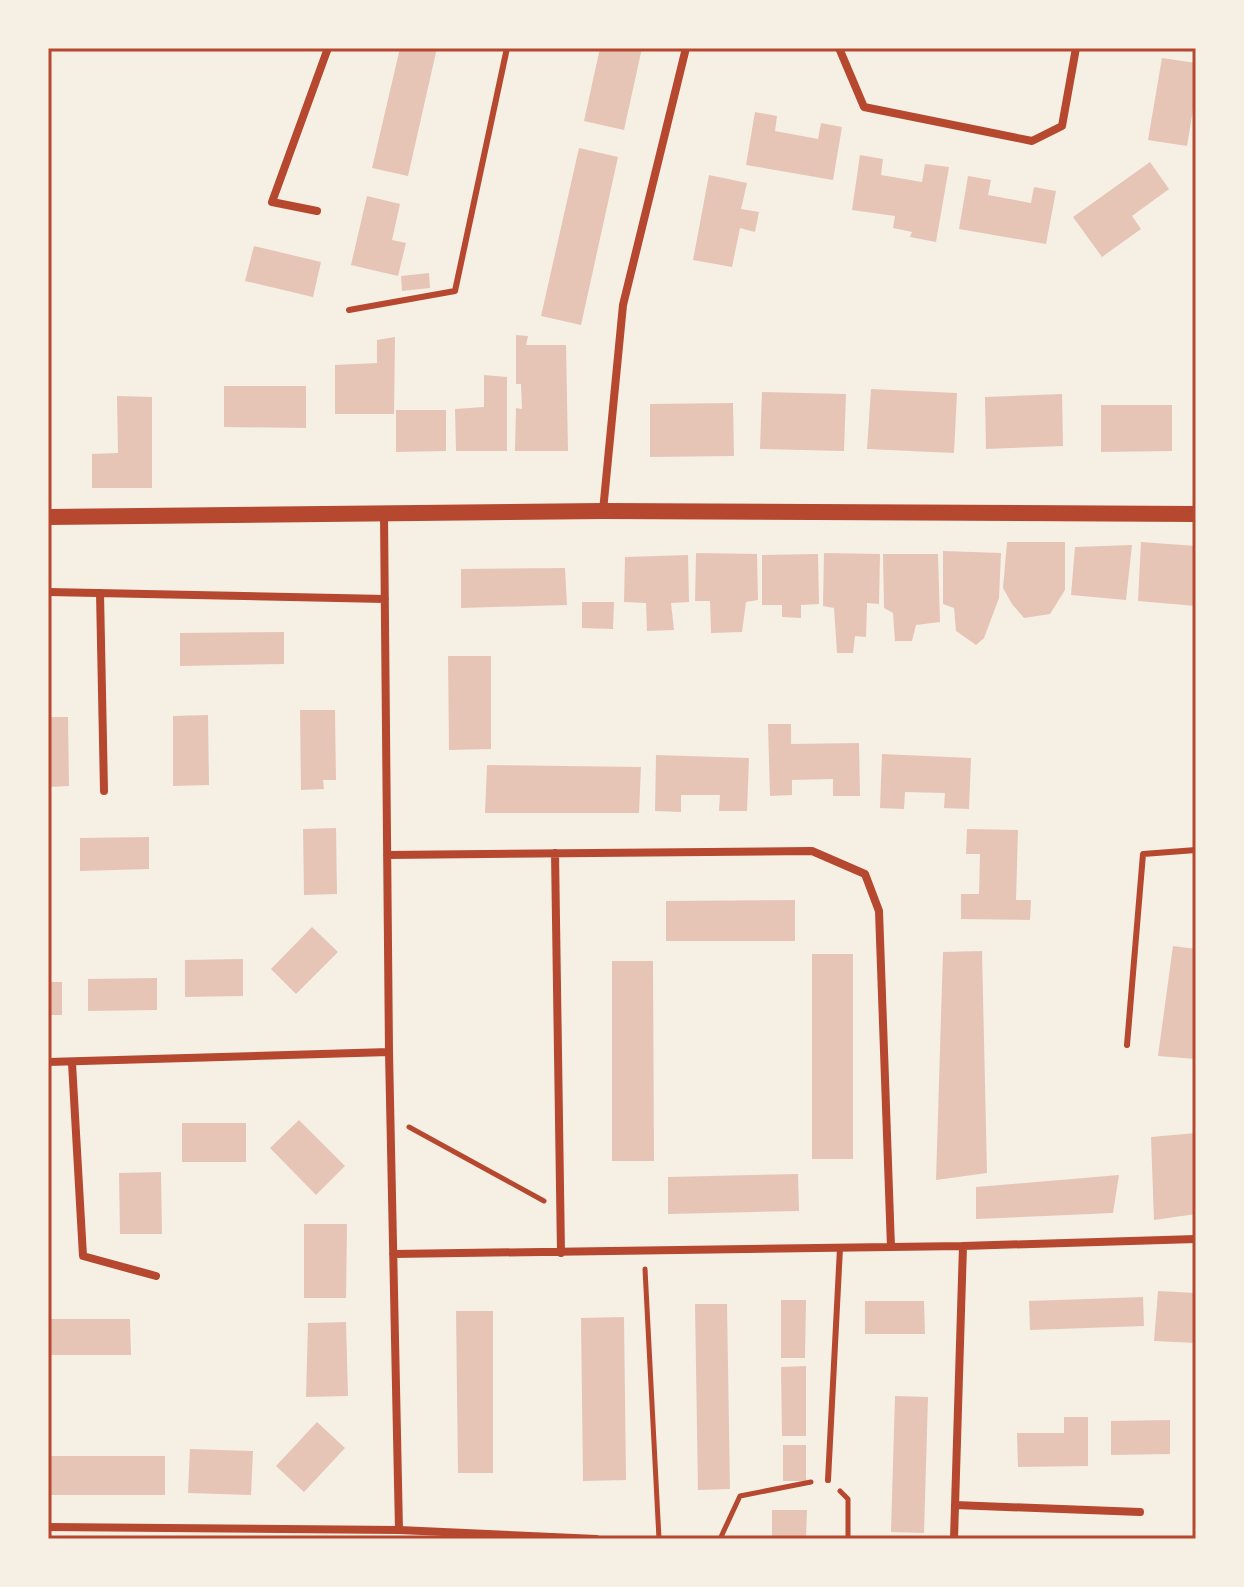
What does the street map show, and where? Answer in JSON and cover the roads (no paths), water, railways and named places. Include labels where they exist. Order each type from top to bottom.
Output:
[{"type":"main road","points":[[48,517],[603,511],[1196,514]]},
{"type":"street","points":[[317,211],[272,202],[328,48]]},
{"type":"street","points":[[603,511],[623,305],[686,48]]},
{"type":"street","points":[[839,48],[864,107],[1032,141],[1062,126],[1076,48]]},
{"type":"street","points":[[384,515],[389,1052],[399,1530]]},
{"type":"street","points":[[48,592],[385,599]]},
{"type":"street","points":[[100,593],[104,791]]},
{"type":"street","points":[[387,855],[812,851],[865,874],[879,911],[891,1247]]},
{"type":"street","points":[[555,853],[561,1253]]},
{"type":"street","points":[[48,1062],[389,1052]]},
{"type":"street","points":[[72,1063],[83,1256],[156,1276]]},
{"type":"street","points":[[393,1254],[644,1252],[1196,1239]]},
{"type":"street","points":[[954,1539],[963,1246]]},
{"type":"street","points":[[955,1505],[1140,1512]]},
{"type":"street","points":[[48,1527],[399,1530],[596,1539]]},
{"type":"lane","points":[[349,310],[455,291],[507,48]]},
{"type":"lane","points":[[1127,1045],[1143,854],[1196,850]]},
{"type":"lane","points":[[828,1480],[840,1248]]}]
